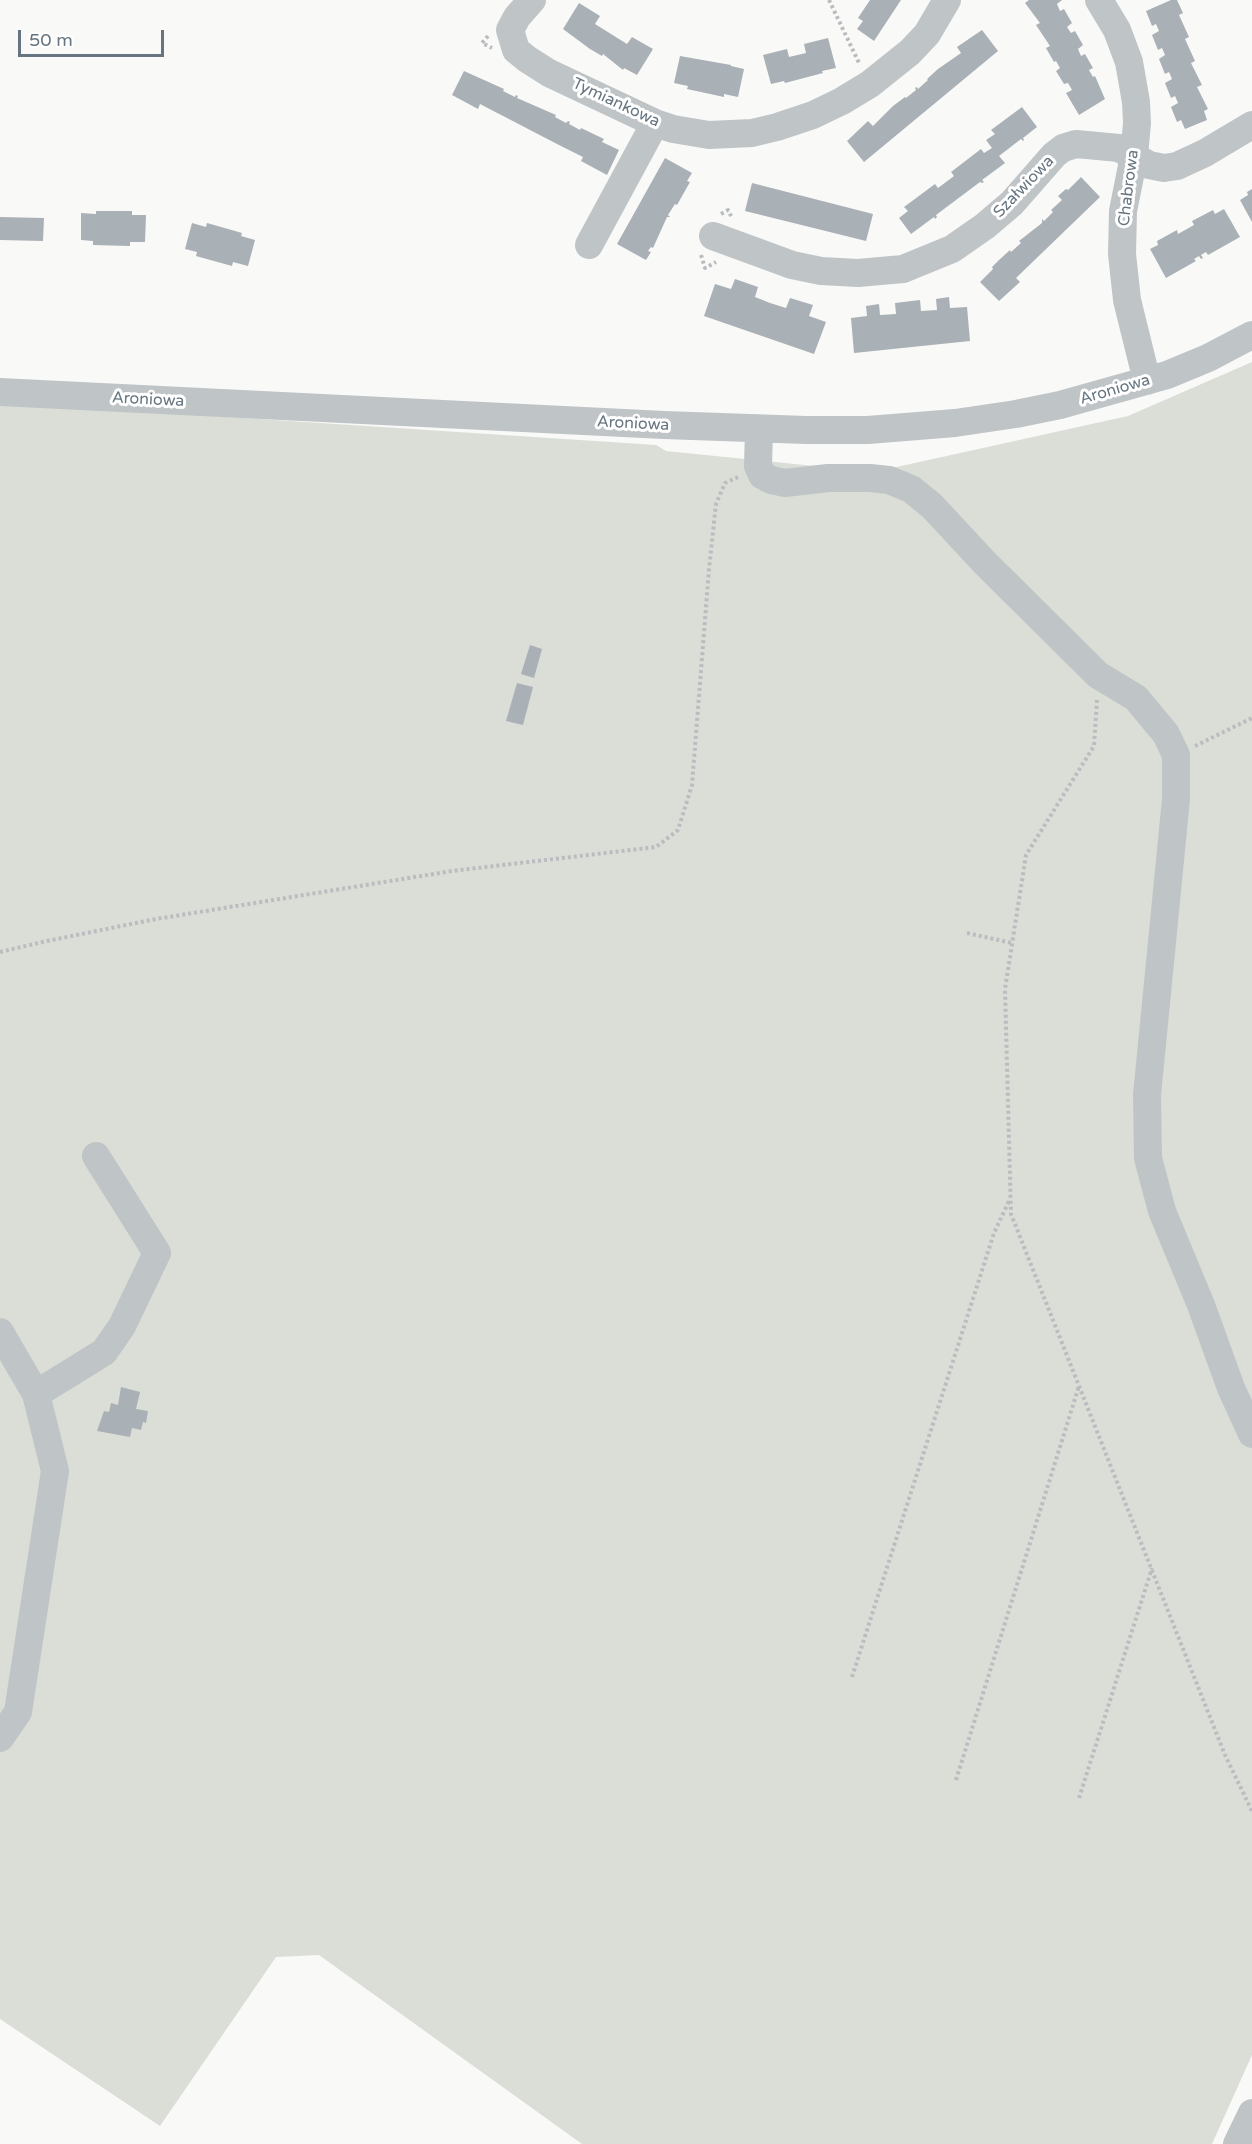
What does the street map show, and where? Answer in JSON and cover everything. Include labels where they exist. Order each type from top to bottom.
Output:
[{"type":"street","name":"Tymiankowa","points":[[532,0],[497,38],[549,73],[655,123],[673,129],[709,135],[752,133],[777,127],[813,115],[870,84],[910,52],[927,34],[947,0]]},
{"type":"street","name":"Chabrowa","points":[[1099,0],[1117,30],[1130,62],[1136,102],[1134,156],[1123,211],[1122,254],[1127,300],[1147,381]]},
{"type":"street","points":[[589,245],[655,123]]},
{"type":"street","name":"Szałwiowa","points":[[718,237],[792,265],[821,271],[858,273],[903,269],[952,249],[985,226],[1012,203],[1054,155],[1063,148],[1076,144],[1119,148],[1149,165],[1164,168],[1177,166],[1205,153],[1252,125]]},
{"type":"street","name":"Aroniowa","points":[[0,392],[759,429],[868,430],[938,425],[1060,405],[1147,381],[1208,358],[1252,335]]},
{"type":"street","points":[[759,429],[758,466],[762,475],[771,480],[785,483],[828,478],[870,478],[889,480],[911,489],[932,506],[985,563],[1098,675],[1136,698],[1166,734],[1176,755],[1176,799],[1147,1095],[1148,1158],[1162,1211],[1201,1305],[1231,1388],[1252,1434]]},
{"type":"street","points":[[36,1394],[104,1352],[122,1326],[157,1253],[96,1155]]},
{"type":"street","points":[[0,1332],[36,1394],[55,1471],[18,1712],[0,1738]]},
{"type":"street","points":[[1237,2144],[1252,2113]]},
{"type":"path","points":[[829,0],[870,84]]},
{"type":"path","points":[[0,952],[156,919],[430,874],[656,847],[678,830],[692,785],[716,504],[725,483],[758,466]]},
{"type":"path","points":[[1098,675],[1094,746],[1026,855],[1005,989],[1011,1214],[1225,1755],[1252,1811]]},
{"type":"path","points":[[1176,755],[1252,717]]},
{"type":"path","points":[[967,933],[1012,944]]},
{"type":"path","points":[[852,1677],[994,1233],[1010,1198]]},
{"type":"path","points":[[956,1780],[1079,1386]]},
{"type":"path","points":[[1079,1798],[1152,1568]]},
{"type":"shaded area","points":[[1252,362],[1252,2055],[1212,2144],[582,2144],[319,1955],[276,1957],[160,2126],[0,2019],[0,402],[656,445],[666,451],[874,472],[1128,416]]},
{"type":"building","points":[[870,0],[901,0],[874,41],[857,29],[863,21],[858,18]]},
{"type":"building","points":[[1029,0],[1062,0],[1057,4],[1060,11],[1064,9],[1072,23],[1067,27],[1071,33],[1075,31],[1083,45],[1078,49],[1081,56],[1085,54],[1093,68],[1089,70],[1093,77],[1095,76],[1105,99],[1079,115],[1066,93],[1072,90],[1068,83],[1064,84],[1056,71],[1060,68],[1046,48],[1050,46],[1036,25],[1040,23],[1025,3]]},
{"type":"building","points":[[1171,0],[1177,0],[1183,13],[1179,15],[1189,37],[1185,39],[1195,61],[1191,63],[1202,85],[1197,87],[1208,109],[1204,111],[1207,120],[1185,129],[1181,120],[1177,122],[1171,107],[1178,103],[1175,96],[1171,98],[1165,83],[1172,79],[1169,72],[1165,74],[1159,59],[1165,55],[1162,48],[1158,50],[1152,35],[1159,31],[1156,24],[1152,26],[1146,11]]},
{"type":"building","points":[[579,3],[600,16],[595,24],[627,44],[632,37],[653,49],[637,75],[624,68],[623,70],[603,54],[602,56],[590,49],[563,29]]},
{"type":"building","points":[[982,30],[998,51],[864,162],[847,141],[868,121],[873,126],[893,106],[916,90],[915,88],[918,89],[938,69],[961,53],[957,47]]},
{"type":"building","points":[[828,38],[836,68],[785,83],[784,81],[771,84],[763,55],[787,49],[789,57],[806,53],[804,44]]},
{"type":"building","points":[[680,56],[744,69],[738,97],[724,94],[724,97],[687,89],[688,86],[674,83]]},
{"type":"building","points":[[464,71],[556,115],[555,117],[566,123],[570,122],[569,124],[580,130],[581,128],[604,139],[602,142],[619,150],[607,175],[581,161],[583,157],[480,104],[478,109],[452,95]]},
{"type":"building","points":[[1022,107],[1037,127],[1023,138],[1023,141],[1021,139],[999,156],[1005,163],[982,180],[984,182],[980,182],[936,215],[935,219],[934,217],[911,234],[899,218],[908,211],[904,207],[935,184],[938,188],[954,176],[951,172],[981,149],[984,153],[992,148],[986,140],[995,134],[991,130]]},
{"type":"building","points":[[665,158],[692,173],[687,181],[690,182],[677,205],[675,204],[668,215],[670,217],[667,217],[653,248],[651,247],[648,251],[651,252],[646,260],[617,244]]},
{"type":"building","points":[[1081,177],[1100,197],[1016,278],[1020,282],[999,301],[980,282],[999,260],[1042,223],[1042,219],[1044,221],[1053,212],[1051,210],[1062,200],[1058,196]]},
{"type":"building","points":[[752,183],[873,214],[866,241],[745,211]]},
{"type":"building","points":[[1252,189],[1252,222],[1240,200]]},
{"type":"building","points":[[1224,209],[1240,237],[1208,255],[1206,252],[1201,255],[1203,258],[1199,256],[1194,259],[1196,261],[1166,278],[1150,249],[1158,245],[1157,241],[1177,230],[1178,234],[1194,225],[1192,221],[1213,210],[1215,214]]},
{"type":"building","points":[[96,211],[132,211],[132,215],[146,215],[145,242],[130,242],[130,246],[93,245],[93,241],[81,240],[81,213],[96,214]]},
{"type":"building","points":[[0,217],[44,218],[43,241],[0,240]]},
{"type":"building","points":[[192,223],[206,227],[207,223],[242,233],[241,236],[255,240],[248,266],[233,262],[232,266],[196,256],[197,252],[185,249]]},
{"type":"building","points":[[735,279],[758,287],[755,297],[770,303],[786,308],[790,298],[813,305],[809,316],[826,322],[814,354],[704,316],[715,284],[731,289]]},
{"type":"building","points":[[949,297],[950,308],[967,307],[970,341],[854,353],[851,318],[867,316],[866,306],[879,304],[880,315],[896,314],[895,303],[920,300],[921,311],[937,310],[936,299]]},
{"type":"building","points":[[530,645],[542,649],[534,678],[521,674]]},
{"type":"building","points":[[517,683],[533,687],[523,725],[506,721]]},
{"type":"building","points":[[121,1387],[140,1392],[136,1409],[148,1411],[146,1423],[143,1422],[141,1430],[132,1428],[130,1437],[97,1431],[104,1411],[109,1412],[111,1403],[118,1405]]}]
